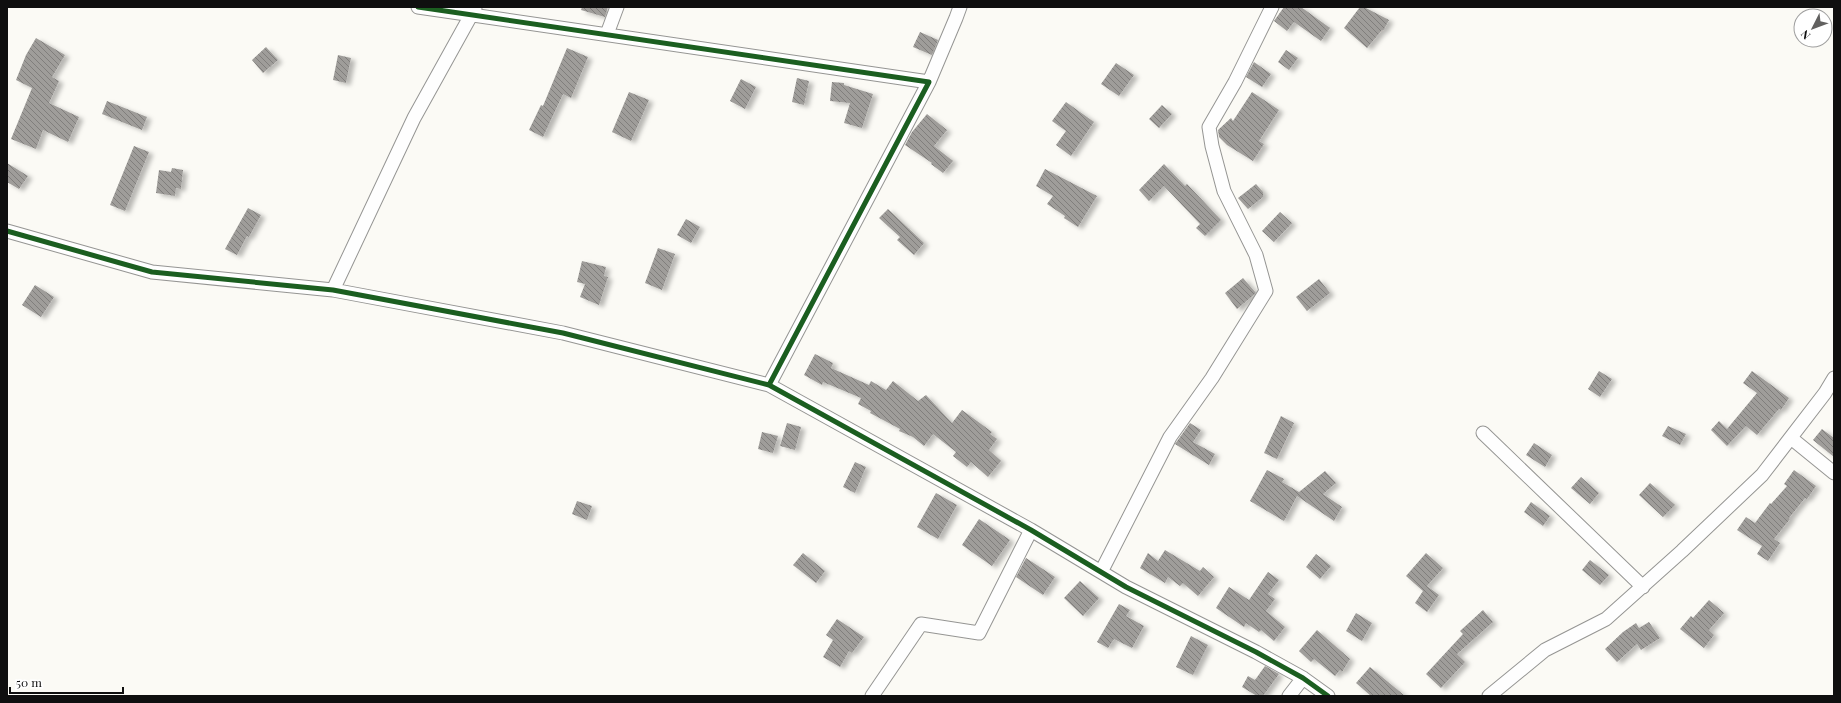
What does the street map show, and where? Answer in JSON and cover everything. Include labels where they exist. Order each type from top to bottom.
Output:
[{"type":"street","points":[[418,7],[474,11],[607,34],[928,82]]},
{"type":"street","points":[[607,34],[617,7]]},
{"type":"street","points":[[769,385],[928,82],[960,7]]},
{"type":"street","points":[[1101,572],[1170,436],[1212,378],[1266,291],[1256,255],[1224,191],[1212,146],[1210,127],[1235,82],[1272,7]]},
{"type":"street","points":[[333,290],[414,118],[474,11]]},
{"type":"street","points":[[7,231],[152,272],[333,290],[562,333],[769,385],[1030,530],[1126,587],[1256,652],[1303,678],[1328,696]]},
{"type":"street","points":[[1489,696],[1545,650],[1606,619],[1643,586],[1762,475],[1825,393],[1834,378]]},
{"type":"street","points":[[1483,433],[1643,586]]},
{"type":"street","points":[[1791,438],[1834,473]]},
{"type":"street","points":[[872,696],[921,624],[979,633],[1030,530]]},
{"type":"street","points":[[1289,696],[1303,678]]},
{"type":"building","points":[[582,7],[608,7],[605,17],[581,10]]},
{"type":"building","points":[[1284,7],[1301,7],[1330,28],[1321,41],[1294,22],[1287,31],[1274,21]]},
{"type":"building","points":[[1360,7],[1364,7],[1389,20],[1383,31],[1382,30],[1367,48],[1344,28]]},
{"type":"building","points":[[920,32],[938,40],[932,55],[913,47]]},
{"type":"building","points":[[36,38],[65,55],[52,77],[59,81],[49,103],[79,117],[68,142],[43,130],[36,149],[11,139],[32,88],[16,80],[26,55]]},
{"type":"building","points":[[266,47],[278,60],[263,73],[252,60]]},
{"type":"building","points":[[567,48],[588,57],[571,98],[563,94],[543,137],[529,130],[541,105],[543,106]]},
{"type":"building","points":[[1286,50],[1298,58],[1289,70],[1278,62]]},
{"type":"building","points":[[338,55],[351,58],[346,83],[333,80]]},
{"type":"building","points":[[1254,62],[1271,74],[1262,87],[1246,77]]},
{"type":"building","points":[[1116,63],[1134,75],[1119,96],[1101,84]]},
{"type":"building","points":[[797,78],[809,81],[804,105],[792,102]]},
{"type":"building","points":[[741,79],[756,87],[745,109],[730,101]]},
{"type":"building","points":[[832,82],[844,83],[844,85],[873,94],[862,128],[844,123],[850,103],[830,101]]},
{"type":"building","points":[[629,92],[649,100],[631,141],[612,132]]},
{"type":"building","points":[[1252,92],[1279,110],[1259,141],[1264,144],[1253,161],[1227,145],[1219,137],[1218,130],[1231,118],[1233,121]]},
{"type":"building","points":[[107,101],[147,117],[142,130],[102,114]]},
{"type":"building","points":[[1066,102],[1094,122],[1071,156],[1056,145],[1066,131],[1052,121]]},
{"type":"building","points":[[1162,105],[1172,114],[1159,128],[1149,119]]},
{"type":"building","points":[[927,114],[947,130],[934,146],[953,161],[943,173],[931,164],[932,163],[905,145],[912,132]]},
{"type":"building","points":[[134,146],[149,152],[125,211],[110,205]]},
{"type":"building","points":[[7,163],[28,176],[19,189],[7,182]]},
{"type":"building","points":[[1164,164],[1185,186],[1187,184],[1221,220],[1205,236],[1196,228],[1200,224],[1164,186],[1149,201],[1139,190]]},
{"type":"building","points":[[172,168],[183,170],[181,189],[176,188],[175,196],[156,193],[159,170],[171,172]]},
{"type":"building","points":[[1045,169],[1097,196],[1078,227],[1047,204],[1053,196],[1036,186]]},
{"type":"building","points":[[1256,184],[1263,192],[1263,197],[1248,209],[1238,198]]},
{"type":"building","points":[[248,208],[261,215],[249,237],[247,236],[237,255],[225,249]]},
{"type":"building","points":[[888,209],[924,243],[914,255],[897,240],[900,237],[879,218]]},
{"type":"building","points":[[1280,212],[1292,223],[1274,242],[1262,231]]},
{"type":"building","points":[[686,219],[700,227],[691,243],[677,235]]},
{"type":"building","points":[[658,248],[675,254],[662,290],[645,283]]},
{"type":"building","points":[[582,261],[606,267],[604,276],[608,277],[599,305],[580,297],[585,284],[577,282]]},
{"type":"building","points":[[1243,278],[1256,293],[1237,309],[1225,293]]},
{"type":"building","points":[[1319,279],[1330,293],[1307,311],[1296,297]]},
{"type":"building","points":[[35,285],[54,297],[41,317],[22,305]]},
{"type":"building","points":[[815,354],[833,363],[831,368],[869,385],[871,381],[886,390],[893,381],[918,401],[926,395],[952,423],[962,410],[992,432],[990,434],[997,439],[989,450],[1001,461],[988,477],[971,462],[967,467],[953,456],[956,452],[933,434],[924,446],[913,437],[899,431],[900,429],[870,413],[871,411],[858,404],[861,398],[823,382],[822,385],[804,375]]},
{"type":"building","points":[[1599,371],[1612,379],[1600,397],[1588,389]]},
{"type":"building","points":[[1752,371],[1789,398],[1781,410],[1779,409],[1757,435],[1746,426],[1727,446],[1711,430],[1719,421],[1727,429],[1757,393],[1743,383]]},
{"type":"building","points":[[1281,416],[1294,423],[1277,459],[1264,453]]},
{"type":"building","points":[[787,423],[801,427],[795,450],[780,446]]},
{"type":"building","points":[[1190,423],[1201,430],[1193,442],[1215,454],[1209,465],[1175,444]]},
{"type":"building","points":[[1668,426],[1686,434],[1680,445],[1662,436]]},
{"type":"building","points":[[1822,429],[1834,438],[1834,457],[1813,440]]},
{"type":"building","points":[[762,432],[778,436],[773,453],[758,449]]},
{"type":"building","points":[[1534,443],[1552,455],[1545,467],[1526,455]]},
{"type":"building","points":[[855,462],[866,467],[855,493],[843,487]]},
{"type":"building","points":[[1267,470],[1284,479],[1282,482],[1299,492],[1325,471],[1336,483],[1323,494],[1342,507],[1334,521],[1297,496],[1284,521],[1250,501]]},
{"type":"building","points":[[1794,470],[1816,486],[1807,499],[1805,498],[1789,518],[1790,519],[1774,539],[1780,543],[1768,561],[1757,554],[1762,546],[1737,530],[1746,517],[1755,523],[1770,503],[1771,504],[1787,486],[1784,484]]},
{"type":"building","points":[[1581,477],[1599,493],[1590,504],[1571,488]]},
{"type":"building","points":[[1650,483],[1675,505],[1663,517],[1639,495]]},
{"type":"building","points":[[936,493],[957,505],[938,539],[917,527]]},
{"type":"building","points":[[577,501],[592,506],[587,520],[572,514]]},
{"type":"building","points":[[1531,502],[1550,516],[1543,526],[1524,512]]},
{"type":"building","points":[[979,519],[1010,540],[992,566],[962,545]]},
{"type":"building","points":[[1165,550],[1200,571],[1203,567],[1214,577],[1198,596],[1183,583],[1180,586],[1168,577],[1165,583],[1140,568],[1148,553],[1158,561]]},
{"type":"building","points":[[803,553],[825,571],[816,583],[793,565]]},
{"type":"building","points":[[1426,553],[1443,568],[1427,586],[1439,595],[1427,612],[1415,603],[1423,591],[1406,576]]},
{"type":"building","points":[[1316,554],[1331,566],[1320,579],[1306,567]]},
{"type":"building","points":[[1026,558],[1055,577],[1043,595],[1016,577]]},
{"type":"building","points":[[1590,560],[1609,575],[1600,585],[1582,570]]},
{"type":"building","points":[[1268,572],[1279,580],[1268,594],[1275,599],[1266,611],[1285,627],[1274,641],[1261,630],[1259,632],[1246,623],[1244,627],[1216,608],[1229,587],[1249,600]]},
{"type":"building","points":[[1080,581],[1099,598],[1083,616],[1064,598]]},
{"type":"building","points":[[1709,600],[1724,613],[1709,630],[1714,635],[1704,648],[1680,629],[1691,616],[1693,618]]},
{"type":"building","points":[[1119,604],[1130,610],[1126,616],[1144,626],[1132,648],[1114,639],[1108,648],[1097,642]]},
{"type":"building","points":[[1483,610],[1493,622],[1457,654],[1465,662],[1441,688],[1426,674],[1463,634],[1460,631]]},
{"type":"building","points":[[1356,613],[1372,623],[1362,641],[1346,631]]},
{"type":"building","points":[[837,619],[864,637],[852,653],[849,651],[840,667],[823,657],[833,640],[826,635]]},
{"type":"building","points":[[1649,622],[1660,638],[1641,650],[1637,644],[1617,662],[1605,649],[1623,632],[1636,623],[1639,628]]},
{"type":"building","points":[[1317,630],[1350,659],[1342,672],[1340,670],[1335,676],[1314,659],[1311,662],[1299,651]]},
{"type":"building","points":[[1191,636],[1208,645],[1193,675],[1176,667]]},
{"type":"building","points":[[1265,666],[1279,674],[1263,696],[1257,696],[1242,687],[1248,676],[1255,680]]},
{"type":"building","points":[[1370,667],[1405,696],[1371,696],[1356,683]]},
{"type":"cycle path","points":[[418,7],[929,82],[769,385]]},
{"type":"cycle path","points":[[7,231],[152,272],[333,290],[563,333],[769,385],[1031,530],[1126,587],[1256,652],[1303,678],[1328,696]]}]
